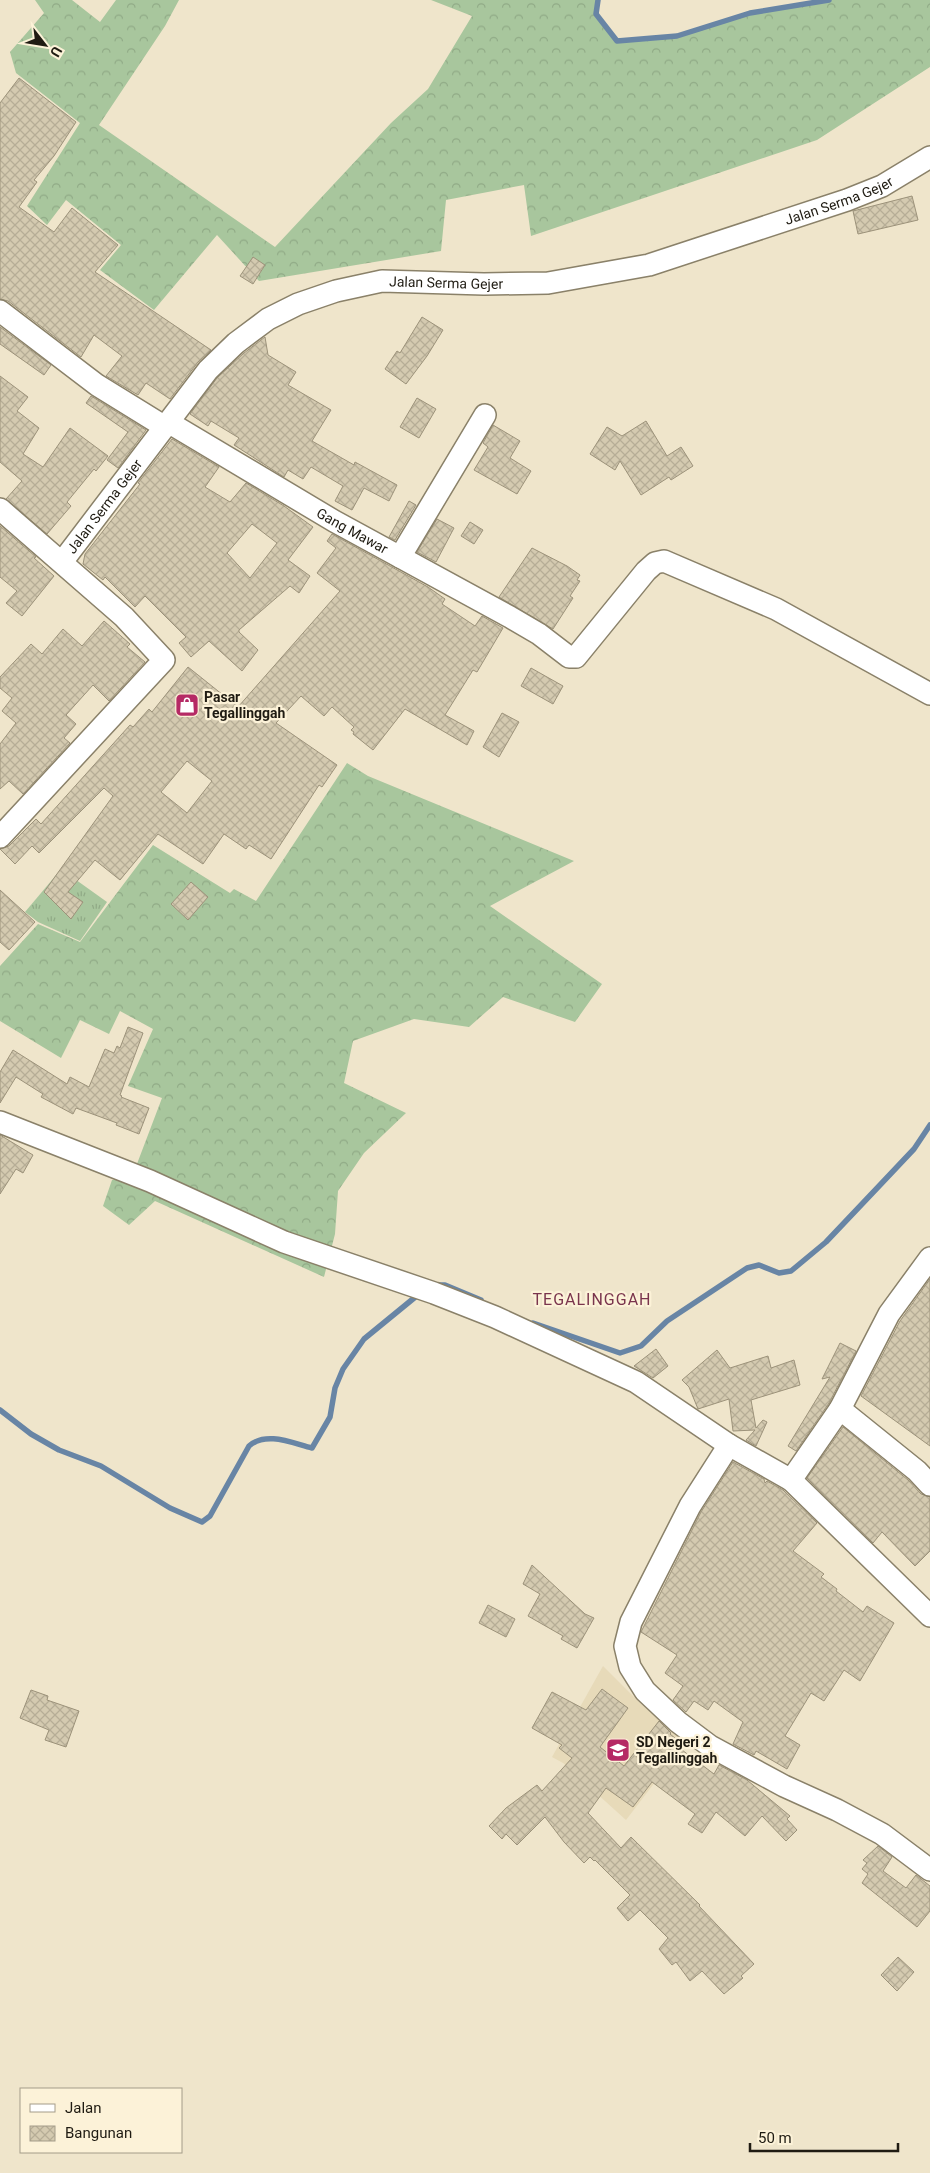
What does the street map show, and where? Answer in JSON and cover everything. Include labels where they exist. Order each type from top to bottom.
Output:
[{"type":"street","name":"Jalan Serma Gejer","points":[[62,562],[208,370],[236,343],[268,318],[298,304],[336,291],[382,281],[484,284],[548,283],[648,265],[855,197],[882,186],[930,157]]},
{"type":"street","name":"Gang Mawar","points":[[0,311],[97,385],[539,634],[569,657],[576,657],[646,571],[655,563],[664,561],[776,609],[930,694]]},
{"type":"street","points":[[400,556],[485,415]]},
{"type":"street","points":[[0,509],[124,617],[164,660],[0,837]]},
{"type":"street","points":[[0,1122],[150,1181],[284,1242],[434,1293],[503,1320],[636,1382],[729,1445],[791,1480],[930,1616]]},
{"type":"street","points":[[791,1480],[840,1409],[889,1314],[930,1258]]},
{"type":"street","points":[[840,1409],[917,1471],[930,1484]]},
{"type":"street","points":[[729,1445],[690,1506],[631,1622],[625,1646],[630,1668],[645,1691],[678,1722],[710,1746],[784,1786],[837,1810],[882,1834],[930,1870]]},
{"type":"shaded area","name":"SD Negeri 2 Tegallinggah","points":[[603,1666],[642,1705],[685,1743],[626,1820],[563,1763],[552,1757]]},
{"type":"green space","points":[[35,0],[72,0],[100,22],[116,0],[179,0],[165,26],[99,125],[275,247],[391,123],[428,89],[472,16],[431,0],[598,0],[596,14],[617,41],[677,36],[750,13],[829,0],[930,0],[930,67],[817,140],[531,236],[524,185],[446,200],[441,251],[259,281],[217,235],[154,310],[100,270],[121,245],[66,200],[47,225],[27,206],[80,123],[16,73],[10,52],[44,13]]},
{"type":"green space","points":[[347,763],[368,776],[574,861],[490,906],[602,984],[575,1022],[503,997],[469,1027],[414,1019],[353,1041],[344,1083],[406,1113],[364,1153],[338,1191],[335,1234],[324,1277],[155,1201],[129,1225],[103,1206],[112,1180],[132,1177],[162,1098],[128,1086],[153,1029],[120,1011],[109,1034],[80,1020],[61,1058],[0,1021],[0,966],[38,924],[80,942],[153,845],[230,893],[234,889],[256,901]]},
{"type":"green space","points":[[65,872],[107,902],[80,941],[38,922],[25,912],[57,874]]},
{"type":"building","points":[[19,78],[76,122],[54,156],[34,180],[37,182],[19,207],[54,232],[72,208],[118,245],[95,272],[211,350],[198,362],[170,399],[146,383],[138,395],[106,376],[122,356],[94,335],[81,357],[8,301],[0,299],[0,103]]},
{"type":"building","points":[[912,196],[918,220],[858,234],[853,211]]},
{"type":"building","points":[[253,257],[265,265],[253,284],[240,276]]},
{"type":"building","points":[[422,317],[443,330],[406,384],[385,369],[397,351],[400,353]]},
{"type":"building","points":[[0,327],[51,365],[44,375],[0,344]]},
{"type":"building","points":[[265,337],[268,355],[296,372],[288,385],[331,410],[312,441],[354,465],[355,462],[397,485],[389,501],[364,488],[352,510],[335,501],[343,486],[311,467],[303,479],[288,470],[284,477],[234,445],[239,438],[211,421],[208,426],[190,414],[217,378]]},
{"type":"building","points":[[0,376],[28,397],[17,411],[39,428],[23,454],[43,467],[70,428],[108,456],[96,471],[94,469],[67,502],[71,506],[47,534],[6,499],[22,481],[0,462]]},
{"type":"building","points":[[91,396],[146,430],[118,468],[107,460],[128,432],[86,403]]},
{"type":"building","points":[[417,398],[436,409],[419,438],[400,427]]},
{"type":"building","points":[[646,421],[667,456],[681,447],[693,466],[671,480],[669,477],[641,495],[620,461],[615,470],[590,454],[607,427],[622,436]]},
{"type":"building","points":[[493,425],[520,441],[510,458],[531,471],[517,494],[474,470],[488,447],[483,443]]},
{"type":"building","points":[[172,439],[219,467],[205,487],[230,502],[246,483],[284,506],[313,527],[288,560],[310,576],[299,593],[290,586],[239,630],[258,650],[242,671],[209,641],[191,657],[179,643],[186,637],[145,596],[135,607],[105,577],[103,580],[83,564],[85,554],[140,484],[138,483]],"holes":[[[252,524],[277,543],[250,578],[227,553]]]},
{"type":"building","points":[[409,501],[416,505],[395,540],[389,537]]},
{"type":"building","points":[[437,519],[454,528],[436,562],[417,552]]},
{"type":"building","points":[[470,522],[483,530],[474,544],[461,536]]},
{"type":"building","points":[[0,526],[36,557],[34,558],[54,576],[22,616],[6,603],[17,591],[0,577]]},
{"type":"building","points":[[332,534],[428,587],[445,599],[442,604],[475,626],[482,616],[503,628],[477,672],[473,670],[445,715],[474,731],[467,745],[405,709],[373,750],[353,734],[354,732],[351,730],[354,727],[332,707],[324,716],[301,696],[276,723],[337,765],[322,787],[319,785],[271,859],[249,845],[246,849],[224,834],[203,864],[158,834],[120,880],[95,860],[68,892],[83,902],[71,919],[44,892],[113,796],[104,788],[39,853],[32,846],[15,864],[0,849],[9,846],[36,819],[41,824],[130,725],[133,727],[149,709],[152,712],[188,667],[238,707],[340,591],[317,573],[336,548],[327,541]],"holes":[[[187,761],[212,781],[187,813],[161,792]]]},
{"type":"building","points":[[532,548],[580,575],[577,580],[580,581],[570,596],[573,598],[553,629],[499,597]]},
{"type":"building","points":[[104,621],[130,644],[127,647],[145,662],[109,701],[93,685],[66,715],[76,724],[64,738],[70,743],[23,794],[9,781],[0,789],[0,744],[16,723],[2,711],[12,698],[0,688],[0,677],[31,644],[42,654],[63,629],[82,646]]},
{"type":"building","points":[[531,668],[563,686],[553,704],[521,686]]},
{"type":"building","points":[[502,713],[519,722],[499,757],[483,747]]},
{"type":"building","points":[[191,882],[208,897],[188,920],[171,904]]},
{"type":"building","points":[[0,890],[35,922],[9,950],[0,942]]},
{"type":"building","points":[[128,1027],[143,1033],[120,1095],[149,1108],[139,1134],[116,1125],[117,1123],[76,1108],[73,1114],[41,1097],[43,1094],[16,1077],[0,1103],[0,1072],[13,1050],[67,1084],[70,1077],[89,1087],[105,1049],[114,1053],[117,1046],[120,1048]]},
{"type":"building","points":[[0,1135],[33,1155],[23,1173],[16,1169],[0,1194]]},
{"type":"building","points":[[930,1279],[930,1446],[861,1396],[900,1321]]},
{"type":"building","points":[[840,1343],[856,1351],[829,1403],[796,1451],[788,1446],[830,1377],[822,1379]]},
{"type":"building","points":[[656,1349],[668,1366],[653,1378],[634,1366]]},
{"type":"building","points":[[717,1350],[730,1368],[768,1356],[771,1368],[794,1360],[800,1385],[751,1400],[756,1428],[763,1420],[767,1422],[756,1446],[746,1440],[755,1430],[733,1431],[729,1399],[698,1409],[689,1387],[682,1380]]},
{"type":"building","points":[[843,1427],[908,1480],[921,1494],[930,1497],[930,1551],[915,1566],[882,1532],[873,1543],[807,1478]]},
{"type":"building","points":[[733,1462],[764,1479],[765,1483],[767,1481],[783,1490],[817,1523],[793,1551],[824,1574],[821,1577],[863,1612],[867,1606],[894,1623],[860,1681],[844,1670],[824,1701],[811,1693],[785,1736],[800,1745],[787,1769],[756,1751],[754,1755],[733,1744],[743,1722],[714,1701],[708,1710],[694,1701],[686,1712],[673,1700],[683,1686],[665,1673],[677,1655],[641,1632],[701,1512]]},
{"type":"building","points":[[532,1565],[585,1614],[594,1618],[577,1648],[561,1639],[563,1636],[528,1616],[540,1594],[523,1584]]},
{"type":"building","points":[[488,1605],[515,1619],[506,1637],[479,1623]]},
{"type":"building","points":[[602,1689],[628,1708],[600,1747],[624,1766],[659,1721],[681,1743],[678,1747],[714,1774],[719,1765],[747,1780],[790,1816],[787,1819],[797,1830],[786,1841],[762,1816],[745,1836],[716,1812],[702,1833],[688,1824],[695,1814],[652,1782],[633,1807],[606,1788],[588,1813],[621,1848],[631,1837],[700,1905],[754,1964],[741,1976],[743,1978],[724,1994],[702,1971],[690,1981],[676,1962],[672,1965],[659,1949],[668,1938],[640,1910],[628,1921],[617,1908],[630,1895],[595,1860],[590,1857],[584,1863],[564,1842],[545,1817],[517,1845],[506,1834],[502,1839],[489,1826],[506,1808],[537,1785],[542,1791],[572,1758],[559,1748],[562,1745],[532,1728],[552,1692],[586,1710]]},
{"type":"building","points":[[31,1690],[48,1696],[47,1700],[79,1711],[66,1747],[45,1740],[49,1730],[20,1718]]},
{"type":"building","points":[[878,1846],[892,1857],[883,1871],[906,1888],[916,1875],[930,1886],[930,1911],[917,1927],[862,1883],[868,1874],[862,1869],[867,1863],[863,1860]]},
{"type":"building","points":[[898,1957],[914,1972],[897,1991],[881,1975]]},
{"type":"waterway","points":[[598,0],[596,14],[617,41],[677,36],[750,13],[829,0]]},
{"type":"waterway","points":[[533,1323],[620,1353],[641,1346],[667,1321],[747,1268],[759,1265],[779,1273],[791,1271],[826,1242],[914,1149],[930,1125]]},
{"type":"waterway","points":[[436,1285],[445,1285],[481,1300]]},
{"type":"waterway","points":[[0,1410],[31,1434],[59,1450],[101,1466],[170,1508],[202,1522],[210,1516],[249,1446],[263,1439],[271,1439],[288,1441],[312,1448],[330,1417],[335,1388],[343,1369],[364,1339],[419,1294]]},
{"type":"place","name":"Pasar Tegallinggah","points":[[187,705]]},
{"type":"place","name":"SD Negeri 2 Tegallinggah","points":[[618,1750]]},
{"type":"district","name":"TEGALINGGAH","points":[[592,1299]]}]
